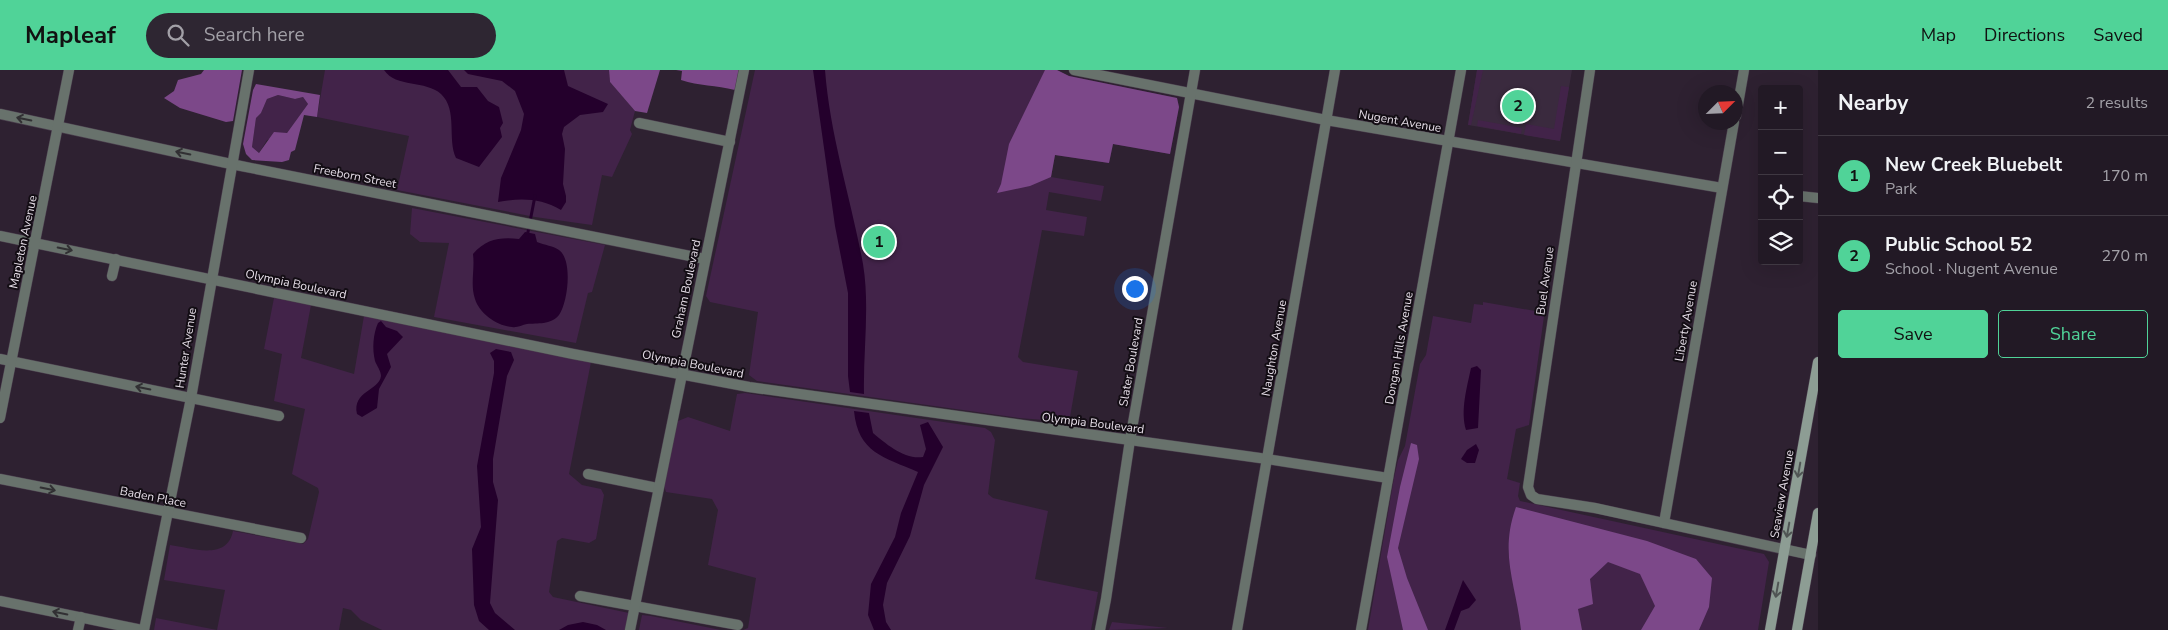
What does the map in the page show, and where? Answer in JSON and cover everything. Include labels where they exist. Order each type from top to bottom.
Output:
[{"type":"street","name":"Mapleton Avenue","points":[[0,418],[70,70]]},
{"type":"street","name":"Hunter Avenue","points":[[143,630],[169,513],[191,398],[249,70]]},
{"type":"street","name":"Graham Boulevard","points":[[630,630],[657,488],[744,70]]},
{"type":"street","name":"Nugent Avenue","points":[[1074,70],[1326,120],[1722,188]]},
{"type":"street","name":"Slater Boulevard","points":[[1100,630],[1130,440],[1196,70]]},
{"type":"street","name":"Naughton Avenue","points":[[1237,630],[1335,70]]},
{"type":"street","name":"Dongan Hills Avenue","points":[[1361,630],[1461,70]]},
{"type":"street","name":"Buel Avenue","points":[[1590,70],[1528,487],[1531,494],[1537,499],[1664,523]]},
{"type":"street","points":[[1741,85],[1744,70]]},
{"type":"street","name":"Freeborn Street","points":[[0,114],[231,164],[706,259]]},
{"type":"street","points":[[639,123],[730,142]]},
{"type":"street","name":"Liberty Avenue","points":[[1664,523],[1733,130]]},
{"type":"street","points":[[1803,196],[1818,198]]},
{"type":"street","name":"Olympia Boulevard","points":[[0,236],[681,375],[749,387],[1267,459],[1388,478]]},
{"type":"street","points":[[112,276],[116,259]]},
{"type":"street","points":[[0,359],[279,416]]},
{"type":"street","name":"Seaview Avenue","points":[[1770,630],[1818,362]]},
{"type":"street","points":[[588,474],[657,488]]},
{"type":"street","name":"Baden Place","points":[[0,479],[302,538]]},
{"type":"street","points":[[1797,630],[1818,513]]},
{"type":"street","points":[[1664,523],[1810,555]]},
{"type":"street","points":[[580,596],[738,625]]},
{"type":"street","points":[[0,601],[143,630]]},
{"type":"street","points":[[78,630],[81,618]]},
{"type":"shaded area","points":[[204,70],[242,70],[233,121],[226,122],[180,108],[164,98],[174,91],[178,80],[201,74]]},
{"type":"shaded area","points":[[325,70],[609,70],[610,82],[635,111],[630,130],[632,134],[612,177],[602,175],[592,225],[535,217],[397,190],[409,136],[317,117]]},
{"type":"shaded area","points":[[384,70],[448,70],[461,87],[477,87],[488,101],[499,107],[503,123],[500,128],[502,137],[479,167],[456,158],[452,142],[451,116],[446,101],[441,94],[427,87],[403,82],[389,76]]},
{"type":"shaded area","points":[[464,70],[564,70],[568,86],[608,104],[603,112],[580,115],[564,127],[562,134],[565,149],[563,184],[566,202],[561,210],[538,201],[515,200],[498,202],[501,178],[521,130],[524,114],[515,91],[502,81],[468,74]]},
{"type":"shaded area","points":[[609,70],[660,70],[647,113],[635,111],[610,82]]},
{"type":"shaded area","points":[[676,70],[739,70],[735,90],[681,80],[682,71]]},
{"type":"shaded area","points":[[755,70],[1057,70],[1069,76],[1177,98],[1179,107],[1170,154],[1113,144],[1109,163],[1055,155],[1051,177],[1104,186],[1101,201],[1049,192],[1046,210],[1087,217],[1084,236],[1042,230],[1018,357],[1023,362],[1078,371],[1070,417],[1056,421],[1019,418],[757,381],[749,375],[758,312],[710,302],[706,296]]},
{"type":"shaded area","points":[[813,70],[825,70],[831,119],[863,264],[866,296],[864,394],[850,392],[848,376],[848,293],[835,226]]},
{"type":"shaded area","points":[[1045,70],[1057,70],[1069,76],[1177,98],[1179,107],[1170,154],[1113,144],[1109,163],[1055,155],[1051,177],[1030,186],[997,193],[1001,184],[1009,144]]},
{"type":"shaded area","points":[[1477,70],[1572,70],[1560,141],[1468,125]]},
{"type":"shaded area","points":[[1477,70],[1483,70],[1471,125],[1468,125]]},
{"type":"shaded area","points":[[256,84],[320,95],[317,117],[304,115],[295,150],[291,152],[289,160],[282,162],[252,160],[246,154],[243,144],[253,90]],"holes":[[[278,95],[295,99],[303,97],[308,104],[287,133],[274,132],[259,153],[252,147],[256,118],[261,113],[267,99]]]},
{"type":"shaded area","points":[[1561,86],[1569,87],[1560,141],[1524,135],[1526,124],[1554,129]]},
{"type":"shaded area","points":[[278,95],[295,99],[303,97],[308,104],[287,133],[267,140],[259,153],[252,147],[256,118],[261,113],[267,99]]},
{"type":"shaded area","points":[[1478,120],[1522,128],[1521,134],[1477,126]]},
{"type":"shaded area","points":[[412,208],[605,245],[592,292],[588,293],[576,343],[434,317],[449,243],[420,242],[410,234]]},
{"type":"shaded area","points":[[525,232],[535,234],[537,242],[559,250],[563,255],[568,272],[565,301],[559,315],[552,320],[516,327],[506,326],[489,318],[477,304],[473,288],[473,254],[488,242],[506,238],[519,239]]},
{"type":"shaded area","points":[[274,298],[311,305],[301,358],[354,374],[364,316],[591,362],[569,474],[582,485],[601,489],[604,495],[596,539],[589,543],[562,538],[557,541],[549,592],[553,597],[629,613],[625,630],[382,630],[361,620],[351,610],[343,608],[339,630],[217,630],[225,590],[164,580],[170,545],[198,550],[216,549],[224,546],[233,531],[303,544],[308,539],[319,492],[318,488],[292,474],[305,409],[274,401],[282,354],[264,349]]},
{"type":"shaded area","points":[[1483,302],[1541,312],[1544,316],[1529,425],[1516,429],[1507,479],[1520,483],[1518,496],[1520,501],[1764,554],[1769,562],[1758,630],[1368,630],[1394,478],[1398,460],[1405,446],[1420,364],[1426,355],[1433,316],[1471,323],[1474,304],[1483,305]]},
{"type":"shaded area","points":[[381,321],[386,327],[397,331],[403,337],[387,354],[391,367],[379,389],[377,408],[362,417],[357,414],[358,400],[376,385],[381,376],[375,361],[373,347],[376,327]]},
{"type":"shaded area","points":[[496,349],[511,352],[514,360],[507,376],[493,459],[493,482],[498,500],[490,603],[495,613],[515,630],[489,630],[479,621],[474,605],[472,549],[481,527],[477,466],[494,373],[494,361],[490,353]]},
{"type":"shaded area","points":[[1477,366],[1481,370],[1478,428],[1466,430],[1464,407],[1466,391],[1471,368]]},
{"type":"shaded area","points":[[745,393],[985,428],[991,432],[995,440],[988,494],[993,498],[1048,511],[1035,579],[1098,592],[1091,630],[743,630],[748,628],[756,578],[708,565],[718,510],[712,499],[666,492],[663,483],[678,421],[688,417],[730,431],[737,394]]},
{"type":"shaded area","points":[[854,411],[869,413],[873,433],[903,454],[923,457],[926,449],[920,425],[928,422],[943,447],[924,485],[910,536],[887,583],[883,605],[886,622],[891,630],[874,630],[868,615],[871,584],[895,537],[901,513],[918,472],[884,457],[867,445],[861,436]]},
{"type":"shaded area","points":[[1411,443],[1417,445],[1419,459],[1398,548],[1407,578],[1428,630],[1403,630],[1387,557],[1400,487]]},
{"type":"shaded area","points":[[1476,444],[1479,450],[1475,463],[1467,463],[1461,459],[1467,450]]},
{"type":"shaded area","points":[[1516,507],[1647,541],[1696,559],[1712,578],[1709,607],[1699,630],[1641,630],[1655,606],[1640,574],[1608,562],[1590,579],[1593,604],[1578,609],[1582,630],[1521,630],[1509,554],[1511,524]]},
{"type":"shaded area","points":[[1463,580],[1476,600],[1469,608],[1461,611],[1454,630],[1445,630]]},
{"type":"shaded area","points":[[642,615],[651,616],[721,630],[639,630]]},
{"type":"shaded area","points":[[156,618],[217,630],[154,630]]},
{"type":"shaded area","points":[[583,622],[597,625],[606,630],[559,630],[568,625]]},
{"type":"shaded area","points":[[1112,622],[1168,628],[1109,630]]},
{"type":"waterway","points":[[527,237],[535,196]]},
{"type":"place","name":"Public School 52","points":[[1518,106]]},
{"type":"place","name":"New Creek Bluebelt","points":[[879,242]]}]
